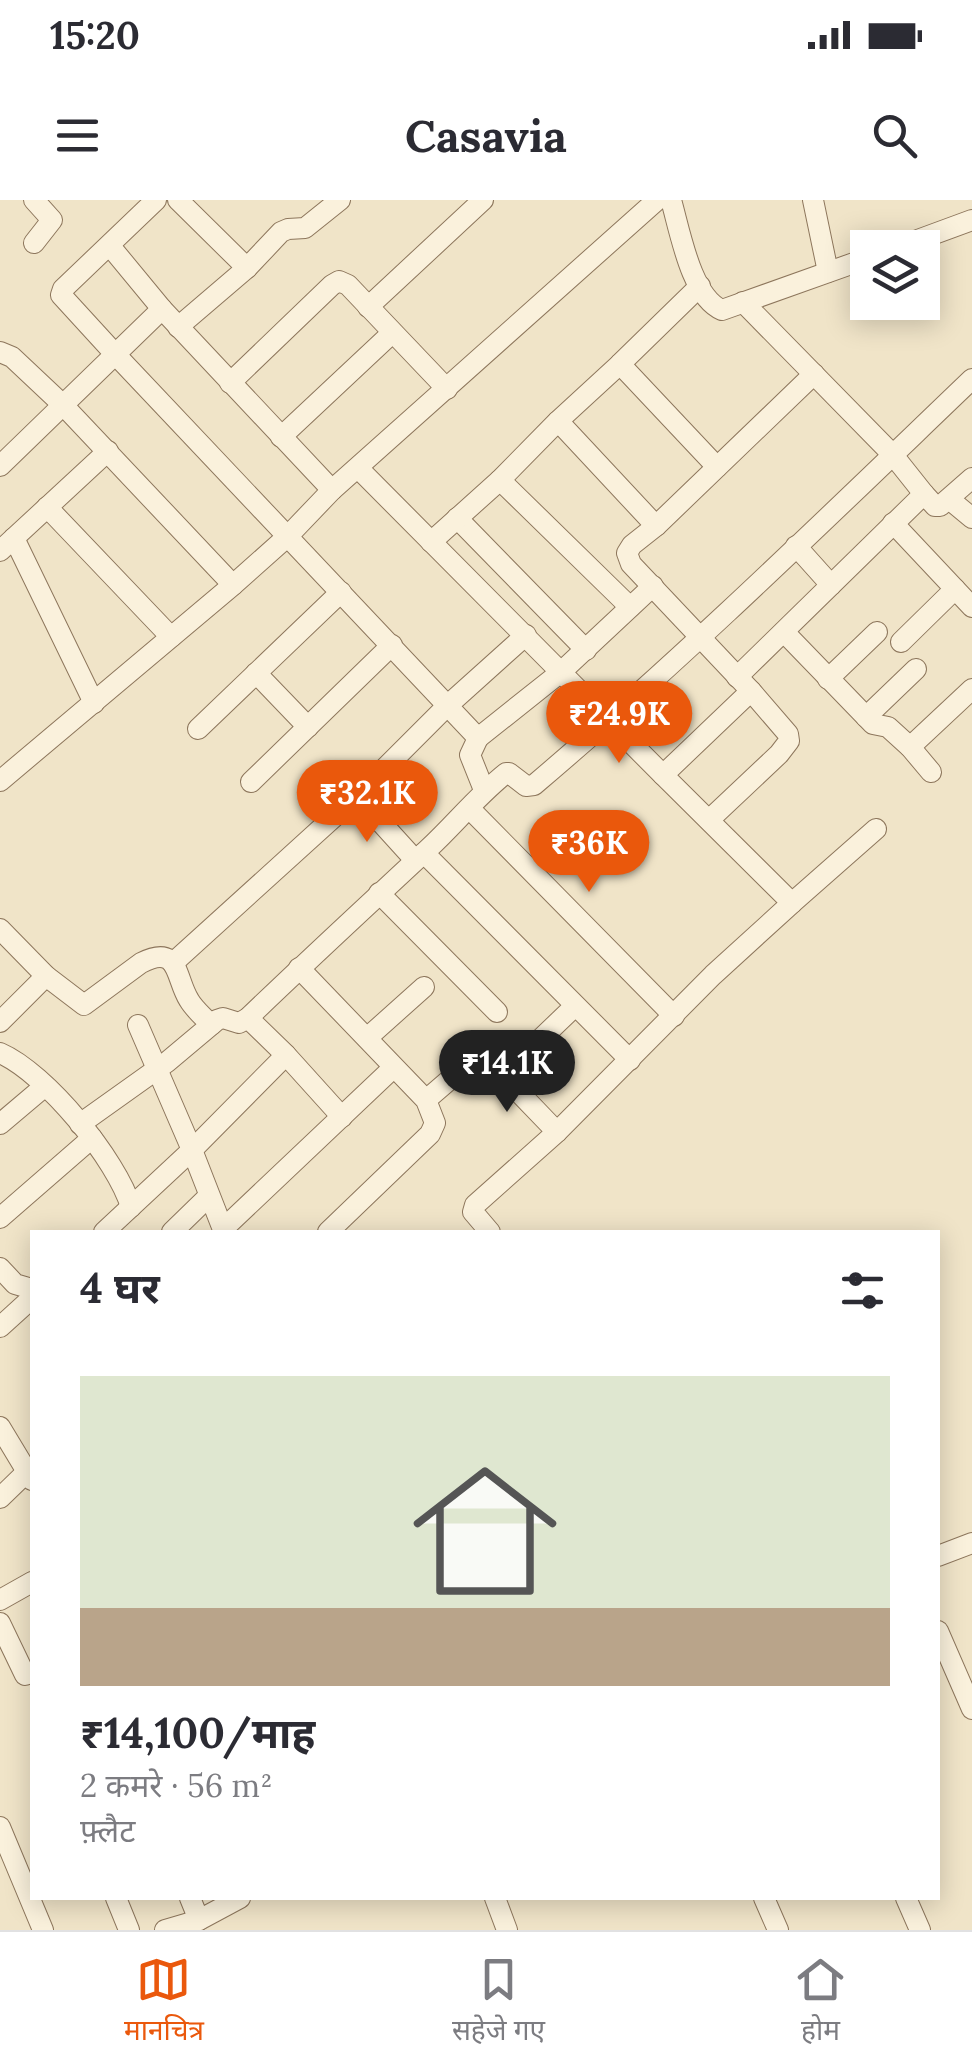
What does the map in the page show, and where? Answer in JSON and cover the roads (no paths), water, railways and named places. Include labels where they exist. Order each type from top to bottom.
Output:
[{"type":"street","points":[[34,200],[52,220],[34,243]]},
{"type":"street","points":[[156,200],[61,295],[478,738]]},
{"type":"street","points":[[178,200],[246,268]]},
{"type":"street","points":[[178,327],[281,232],[302,230],[340,200]]},
{"type":"street","points":[[368,307],[483,200]]},
{"type":"street","points":[[0,781],[233,585],[332,490],[657,200]]},
{"type":"street","points":[[672,200],[687,257],[700,286],[718,309],[850,264]]},
{"type":"street","points":[[812,200],[828,272]]},
{"type":"street","points":[[940,232],[972,221]]},
{"type":"street","points":[[110,246],[162,310],[332,490]]},
{"type":"street","points":[[230,383],[337,282],[348,285],[447,390]]},
{"type":"street","points":[[430,542],[500,480],[700,286]]},
{"type":"street","points":[[743,302],[938,506],[972,478]]},
{"type":"street","points":[[0,466],[162,310]]},
{"type":"street","points":[[281,436],[392,333]]},
{"type":"street","points":[[0,352],[12,357],[62,404],[233,585]]},
{"type":"street","points":[[620,364],[717,467]]},
{"type":"street","points":[[709,820],[779,754],[789,741],[788,734],[702,637],[630,564],[627,553],[814,374]]},
{"type":"street","points":[[0,1218],[86,1132],[211,1025],[220,1019],[239,1023],[248,1018],[470,809],[484,790],[508,773],[526,786],[534,786],[609,722],[972,379]]},
{"type":"street","points":[[558,421],[656,526]]},
{"type":"street","points":[[94,703],[7,545],[108,451]]},
{"type":"street","points":[[358,468],[792,904]]},
{"type":"street","points":[[500,480],[630,608]]},
{"type":"street","points":[[663,775],[744,684],[784,632],[924,494]]},
{"type":"street","points":[[950,499],[972,518]]},
{"type":"street","points":[[48,507],[170,637]]},
{"type":"street","points":[[457,518],[586,650]]},
{"type":"street","points":[[893,523],[972,607]]},
{"type":"street","points":[[796,546],[831,585]]},
{"type":"street","points":[[484,790],[470,754],[478,738],[562,672],[653,586]]},
{"type":"street","points":[[901,642],[955,589]]},
{"type":"street","points":[[198,729],[341,592]]},
{"type":"street","points":[[784,632],[874,725],[888,728],[931,772]]},
{"type":"street","points":[[828,679],[876,632]]},
{"type":"street","points":[[173,962],[357,796],[526,635]]},
{"type":"street","points":[[252,782],[392,646]]},
{"type":"street","points":[[866,717],[916,669]]},
{"type":"street","points":[[256,673],[308,728]]},
{"type":"street","points":[[910,747],[972,690]]},
{"type":"street","points":[[357,796],[630,1060]]},
{"type":"street","points":[[470,809],[674,1016]]},
{"type":"street","points":[[488,1230],[472,1212],[473,1208],[558,1132],[713,975],[876,829]]},
{"type":"street","points":[[379,893],[497,1012]]},
{"type":"street","points":[[0,929],[46,976],[87,1005],[151,958],[163,957],[173,962],[188,999],[211,1025]]},
{"type":"street","points":[[300,968],[426,1100],[435,1122],[430,1134],[330,1230]]},
{"type":"street","points":[[0,1022],[46,976]]},
{"type":"street","points":[[366,1038],[424,987]]},
{"type":"street","points":[[504,1074],[574,1006]]},
{"type":"street","points":[[248,1018],[342,1117]]},
{"type":"street","points":[[138,1025],[224,1230]]},
{"type":"street","points":[[0,1053],[34,1074],[86,1132],[122,1183],[131,1207]]},
{"type":"street","points":[[106,1230],[286,1055]]},
{"type":"street","points":[[426,1100],[480,1055],[487,1057],[558,1132]]},
{"type":"street","points":[[225,1230],[393,1068]]},
{"type":"street","points":[[0,1124],[45,1086]]},
{"type":"street","points":[[174,1230],[209,1196]]},
{"type":"street","points":[[0,1268],[30,1304],[0,1327]]},
{"type":"street","points":[[0,1427],[30,1473],[0,1498]]},
{"type":"street","points":[[940,1555],[972,1543]]},
{"type":"street","points":[[2,1594],[30,1583]]},
{"type":"street","points":[[0,1623],[30,1680]]},
{"type":"street","points":[[940,1636],[972,1709]]},
{"type":"street","points":[[0,1827],[30,1899]]},
{"type":"street","points":[[30,1900],[43,1930]]},
{"type":"street","points":[[117,1900],[128,1930]]},
{"type":"street","points":[[191,1900],[199,1920]]},
{"type":"street","points":[[166,1930],[199,1920],[236,1900]]},
{"type":"street","points":[[496,1900],[506,1930]]},
{"type":"street","points":[[765,1900],[778,1930]]},
{"type":"street","points":[[907,1900],[914,1928]]}]
